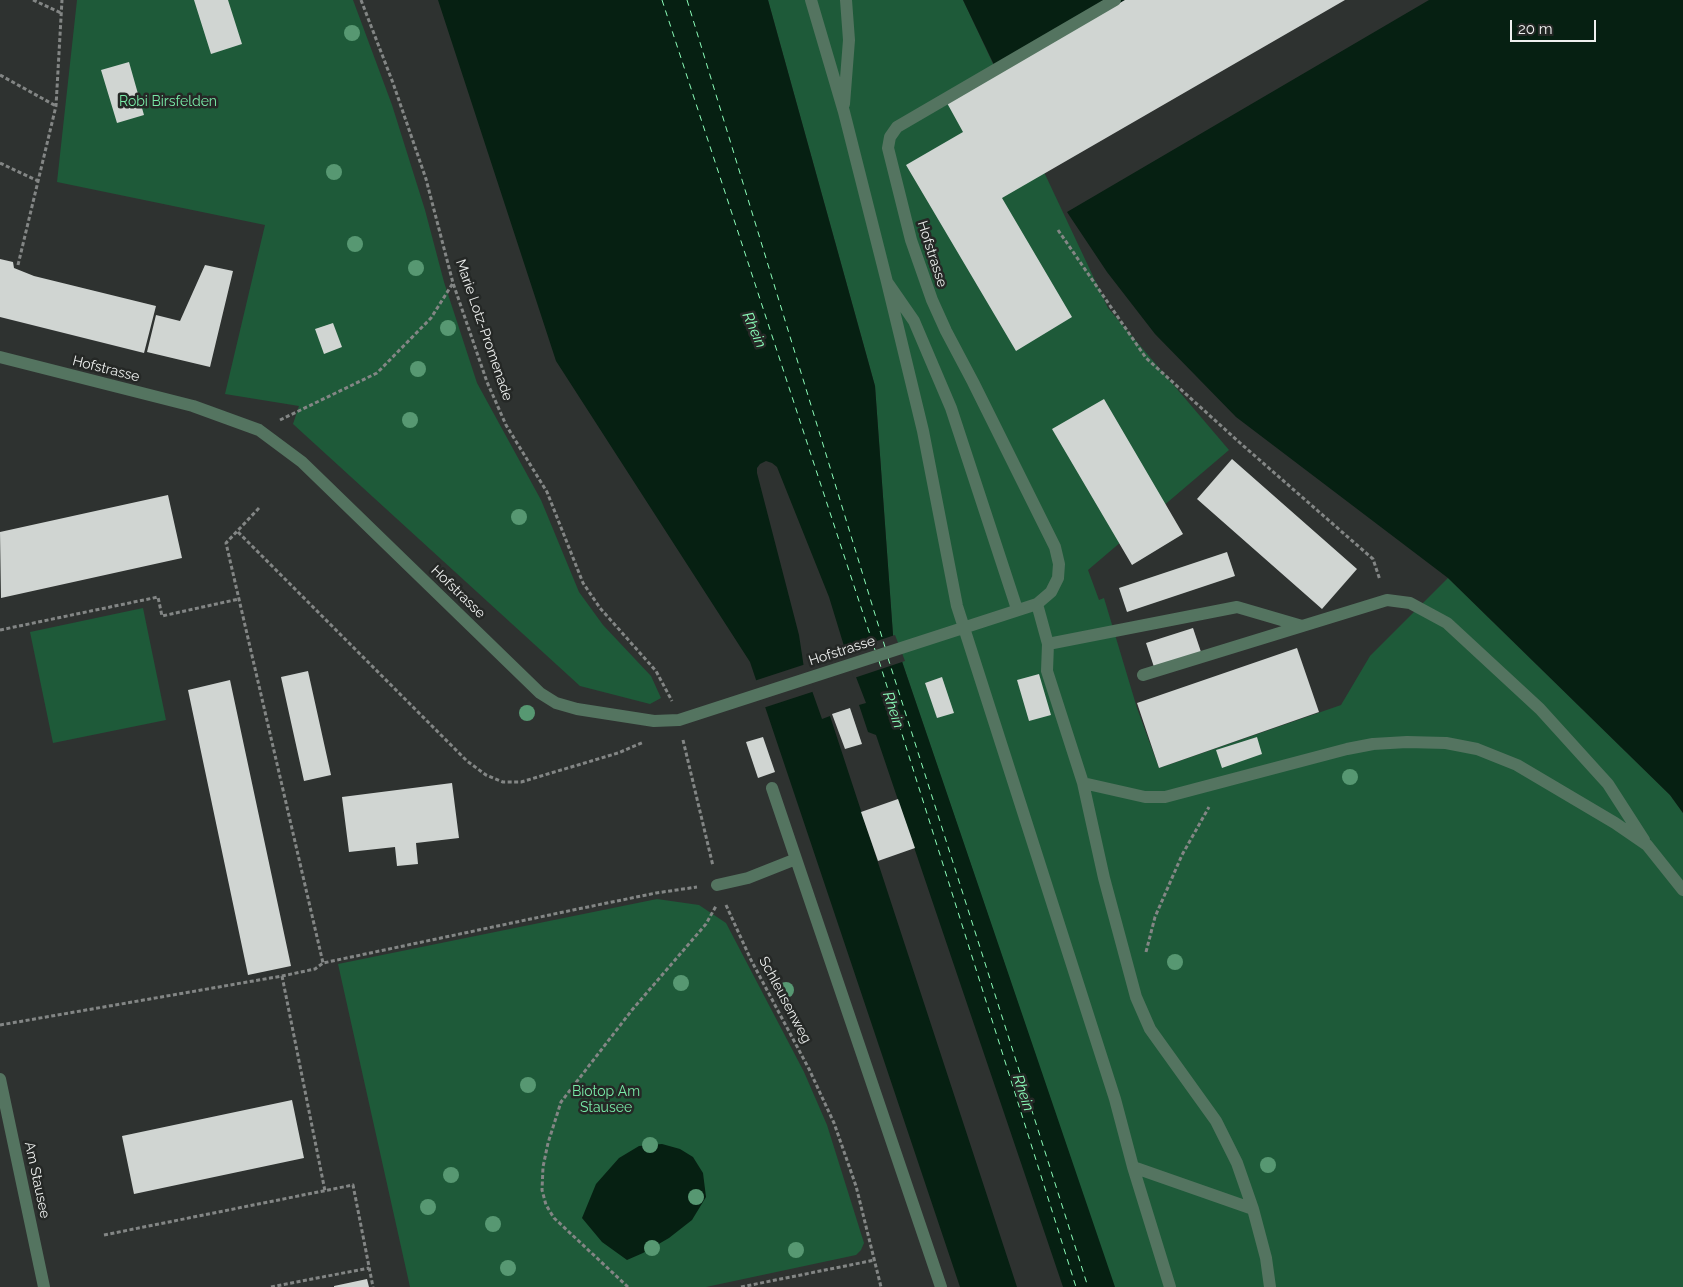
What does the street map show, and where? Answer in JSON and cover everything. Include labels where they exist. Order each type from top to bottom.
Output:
[{"type":"street","points":[[810,0],[844,112],[887,282],[923,431],[957,606],[1100,1052],[1170,1287]]},
{"type":"street","points":[[844,112],[849,40],[846,0]]},
{"type":"street","name":"Hofstrasse","points":[[0,357],[193,406],[259,430],[302,462],[540,693],[556,703],[577,709],[654,721],[678,720],[741,700],[1013,610],[1037,604],[1051,592],[1058,578],[1059,564],[1056,548],[982,399],[946,332],[932,300],[911,240],[888,148],[890,136],[897,127],[1115,0]]},
{"type":"street","points":[[887,282],[914,321],[951,408],[1013,610]]},
{"type":"street","points":[[1143,675],[1387,600],[1410,602],[1447,623],[1540,709],[1608,784],[1647,845],[1683,890]]},
{"type":"street","points":[[1037,604],[1048,644],[1047,671],[1083,783],[1104,878],[1136,997],[1150,1029],[1216,1121],[1237,1163],[1253,1209],[1266,1258],[1270,1287]]},
{"type":"street","points":[[1048,644],[1237,607],[1302,626]]},
{"type":"street","points":[[1083,783],[1145,796],[1165,796],[1373,744],[1407,742],[1446,743],[1477,749],[1516,765],[1615,823],[1647,845]]},
{"type":"street","points":[[772,788],[941,1287]]},
{"type":"street","points":[[717,885],[748,878],[796,859]]},
{"type":"street","name":"Am Stausee","points":[[0,1080],[44,1287]]},
{"type":"street","points":[[1133,1167],[1253,1209]]},
{"type":"path","points":[[33,0],[61,13]]},
{"type":"path","points":[[18,265],[56,106],[62,0]]},
{"type":"path","name":"Marie Lotz-Promenade","points":[[361,0],[393,83],[426,180],[454,283],[487,382],[506,424],[547,492],[583,583],[600,608],[656,671],[670,694],[678,720]]},
{"type":"path","points":[[0,75],[56,106]]},
{"type":"path","points":[[0,163],[38,181]]},
{"type":"path","points":[[1058,230],[1146,358],[1372,559],[1387,600]]},
{"type":"path","points":[[259,430],[377,373],[431,318],[454,283]]},
{"type":"path","points":[[259,508],[226,543],[323,963]]},
{"type":"path","points":[[238,532],[467,761],[486,775],[504,782],[521,782],[618,753],[644,742],[678,720]]},
{"type":"path","points":[[0,630],[158,597],[162,616],[239,599]]},
{"type":"path","name":"Schleusenweg","points":[[678,720],[717,885],[751,960],[809,1069],[834,1123],[856,1186],[881,1287]]},
{"type":"path","points":[[1146,953],[1155,917],[1182,855],[1222,782]]},
{"type":"path","points":[[0,1025],[282,976],[315,969],[323,963],[637,897],[717,885]]},
{"type":"path","points":[[628,1287],[554,1218],[546,1205],[542,1190],[543,1166],[548,1143],[561,1102],[632,1010],[706,924],[722,897]]},
{"type":"path","points":[[282,976],[325,1191]]},
{"type":"path","points":[[104,1235],[353,1185],[373,1287]]},
{"type":"path","points":[[741,1287],[875,1260]]},
{"type":"path","points":[[271,1287],[369,1268]]},
{"type":"green space","name":"Robi Birsfelden","points":[[77,0],[353,0],[392,105],[425,210],[444,282],[477,383],[541,500],[579,592],[603,625],[651,676],[661,698],[650,704],[580,686],[293,424],[299,406],[225,394],[265,225],[57,182]]},
{"type":"green space","points":[[768,0],[963,0],[1108,308],[1229,450],[1088,570],[1099,600],[1104,598],[1137,708],[1159,768],[1341,705],[1370,656],[1448,578],[1670,795],[1683,813],[1683,1287],[1114,1287],[893,635],[875,386]]},
{"type":"green space","points":[[143,608],[166,720],[53,743],[30,632]]},
{"type":"green space","name":"Biotop Am Stausee","points":[[657,899],[699,905],[726,923],[804,1072],[827,1125],[864,1243],[861,1250],[856,1255],[706,1287],[410,1287],[338,964]]},
{"type":"water","name":"Rhein","points":[[438,0],[768,0],[875,386],[893,635],[1115,1287],[1063,1287],[876,735],[868,732],[859,705],[866,703],[844,646],[829,597],[777,467],[766,461],[757,468],[757,473],[799,635],[804,668],[822,719],[830,716],[1017,1287],[960,1287],[750,662],[556,361]]},
{"type":"water","points":[[963,0],[1125,0],[998,73]]},
{"type":"water","points":[[1429,0],[1683,0],[1683,813],[1670,795],[1448,578],[1236,417],[1155,334],[1107,272],[1067,212]]},
{"type":"water","points":[[662,1144],[680,1149],[693,1157],[703,1173],[706,1197],[692,1220],[669,1238],[627,1260],[602,1242],[582,1218],[596,1184],[619,1158],[639,1146]]},
{"type":"pier","points":[[895,635],[905,661],[854,678],[844,652]]},
{"type":"pier","points":[[806,664],[815,691],[763,708],[754,681]]},
{"type":"building","points":[[194,0],[228,0],[242,44],[211,54]]},
{"type":"building","points":[[1125,0],[1345,0],[1002,198],[1072,317],[1016,351],[906,165],[963,132],[947,103]]},
{"type":"building","points":[[129,62],[144,115],[117,123],[101,70]]},
{"type":"building","points":[[0,259],[13,262],[14,268],[34,276],[156,306],[144,353],[0,317]]},
{"type":"building","points":[[205,265],[233,271],[210,367],[147,352],[156,315],[180,321]]},
{"type":"building","points":[[333,323],[342,347],[324,354],[315,329]]},
{"type":"building","points":[[1104,399],[1183,534],[1132,565],[1052,429]]},
{"type":"building","points":[[1232,459],[1357,569],[1322,609],[1197,499]]},
{"type":"building","points":[[168,495],[182,558],[1,598],[0,532]]},
{"type":"building","points":[[1227,552],[1235,576],[1127,612],[1119,588]]},
{"type":"building","points":[[1193,628],[1201,652],[1154,667],[1146,643]]},
{"type":"building","points":[[1297,648],[1319,712],[1159,768],[1137,703]]},
{"type":"building","points":[[308,671],[331,775],[304,781],[281,677]]},
{"type":"building","points":[[1039,674],[1051,715],[1029,721],[1017,680]]},
{"type":"building","points":[[942,677],[954,713],[937,718],[925,683]]},
{"type":"building","points":[[230,680],[291,966],[248,975],[188,690]]},
{"type":"building","points":[[850,708],[862,744],[845,749],[832,714]]},
{"type":"building","points":[[763,737],[775,772],[758,778],[746,742]]},
{"type":"building","points":[[1257,737],[1262,754],[1222,768],[1216,750]]},
{"type":"building","points":[[452,783],[459,838],[416,843],[418,864],[397,866],[395,847],[349,852],[342,797]]},
{"type":"building","points":[[898,799],[915,848],[878,861],[861,812]]},
{"type":"building","points":[[292,1100],[304,1158],[134,1194],[122,1136]]},
{"type":"building","points":[[367,1279],[369,1287],[334,1287],[334,1286]]},
{"type":"ferry route","points":[[662,0],[875,650]]},
{"type":"ferry route","points":[[687,0],[885,647]]},
{"type":"ferry route","points":[[888,658],[1088,1287]]},
{"type":"ferry route","points":[[879,661],[1076,1287]]}]
